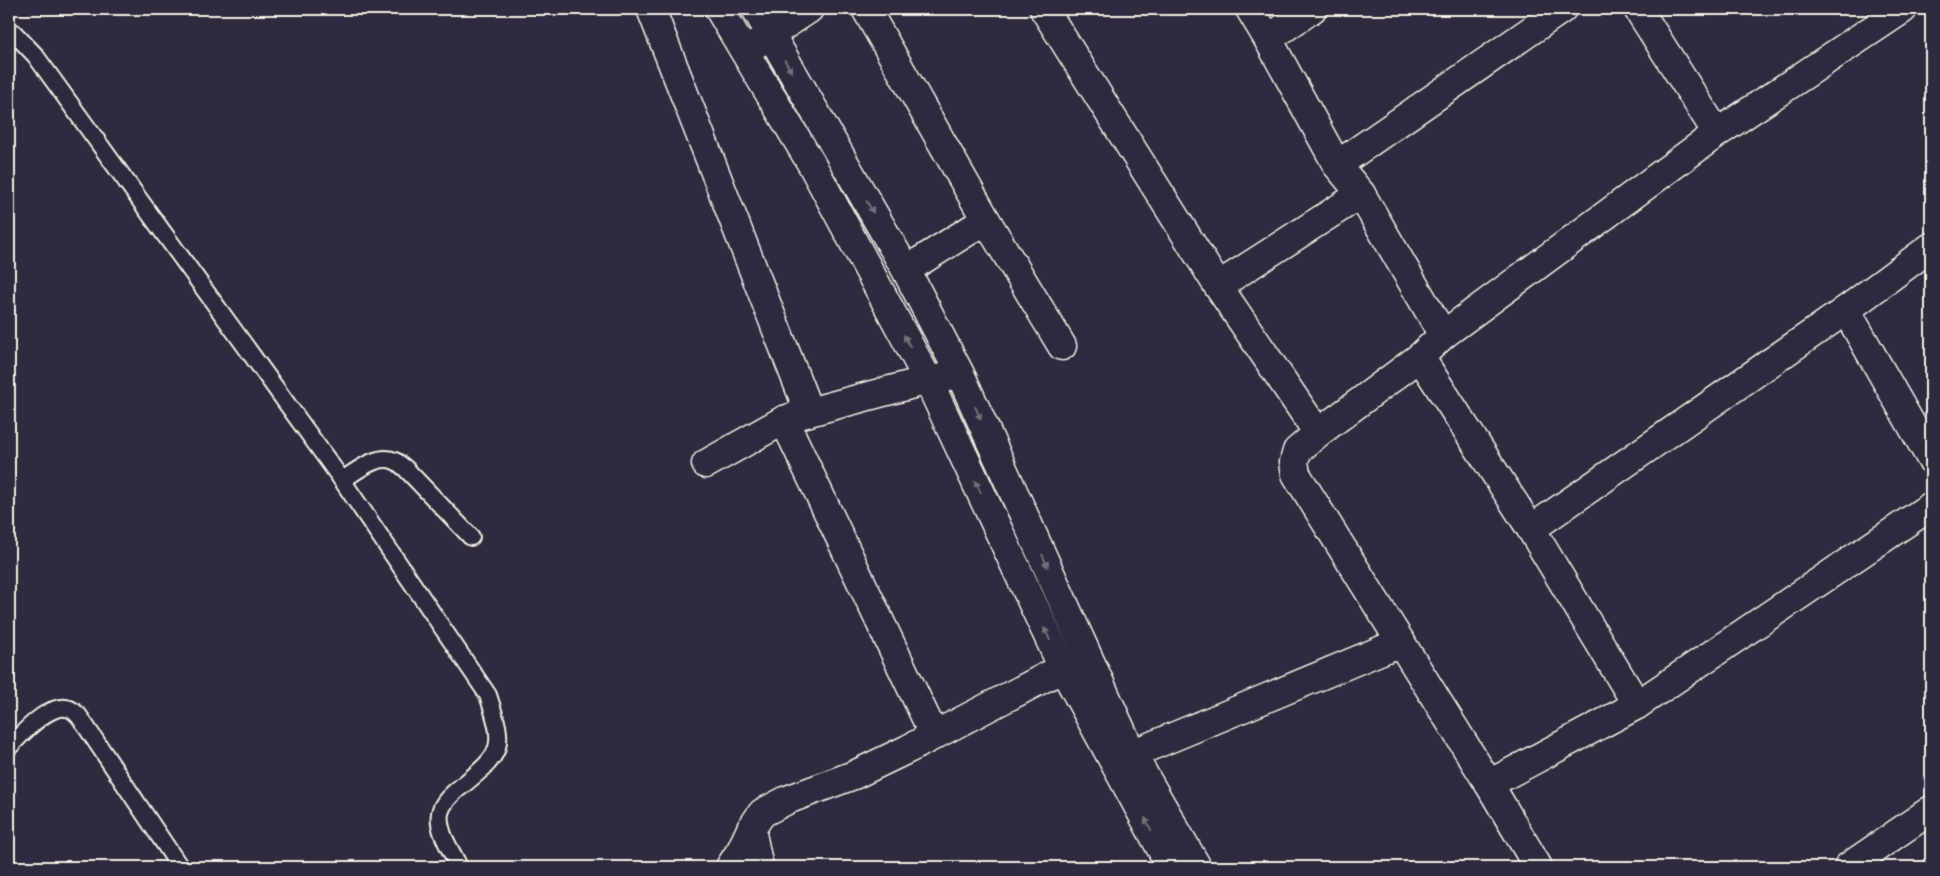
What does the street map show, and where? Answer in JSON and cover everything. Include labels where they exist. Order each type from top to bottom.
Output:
[{"type":"street","points":[[651,9],[796,416],[934,735]]},
{"type":"street","points":[[719,9],[811,163],[928,380],[1063,668],[1171,867]]},
{"type":"street","points":[[756,9],[906,270],[961,376],[1132,754],[1197,867]]},
{"type":"street","points":[[745,52],[809,9]]},
{"type":"street","points":[[866,9],[986,220],[1062,346]]},
{"type":"street","points":[[1044,9],[1218,286],[1318,433]]},
{"type":"street","points":[[1250,9],[1337,164],[1361,194],[1443,335]]},
{"type":"street","points":[[1268,39],[1312,9]]},
{"type":"street","points":[[1337,164],[1562,9]]},
{"type":"street","points":[[1638,9],[1717,134]]},
{"type":"street","points":[[1538,867],[1489,784],[1296,474],[1294,462],[1297,451],[1318,433],[1420,357],[1443,335],[1717,134],[1903,9]]},
{"type":"street","points":[[1218,286],[1361,194]]},
{"type":"street","points":[[906,270],[986,220]]},
{"type":"street","points":[[1531,529],[1846,310],[1931,248]]},
{"type":"street","points":[[1846,310],[1931,459]]},
{"type":"street","points":[[1420,357],[1531,529],[1637,705]]},
{"type":"street","points":[[706,464],[796,416],[928,380],[961,376]]},
{"type":"street","points":[[1489,784],[1637,705],[1931,506]]},
{"type":"street","points":[[1132,754],[1401,642]]},
{"type":"street","points":[[730,867],[742,850],[751,829],[762,812],[787,800],[854,775],[1063,668]]},
{"type":"street","points":[[1855,865],[1931,810]]},
{"type":"street","points":[[751,829],[759,867]]},
{"type":"lane","points":[[9,32],[13,32],[35,55],[342,480],[488,695],[496,718],[499,737],[497,751],[483,769],[449,796],[440,813],[442,834],[459,867]]},
{"type":"lane","points":[[342,480],[371,463],[387,459],[395,461],[405,468],[471,537]]},
{"type":"lane","points":[[9,747],[41,716],[59,707],[70,709],[80,716],[180,867]]}]
